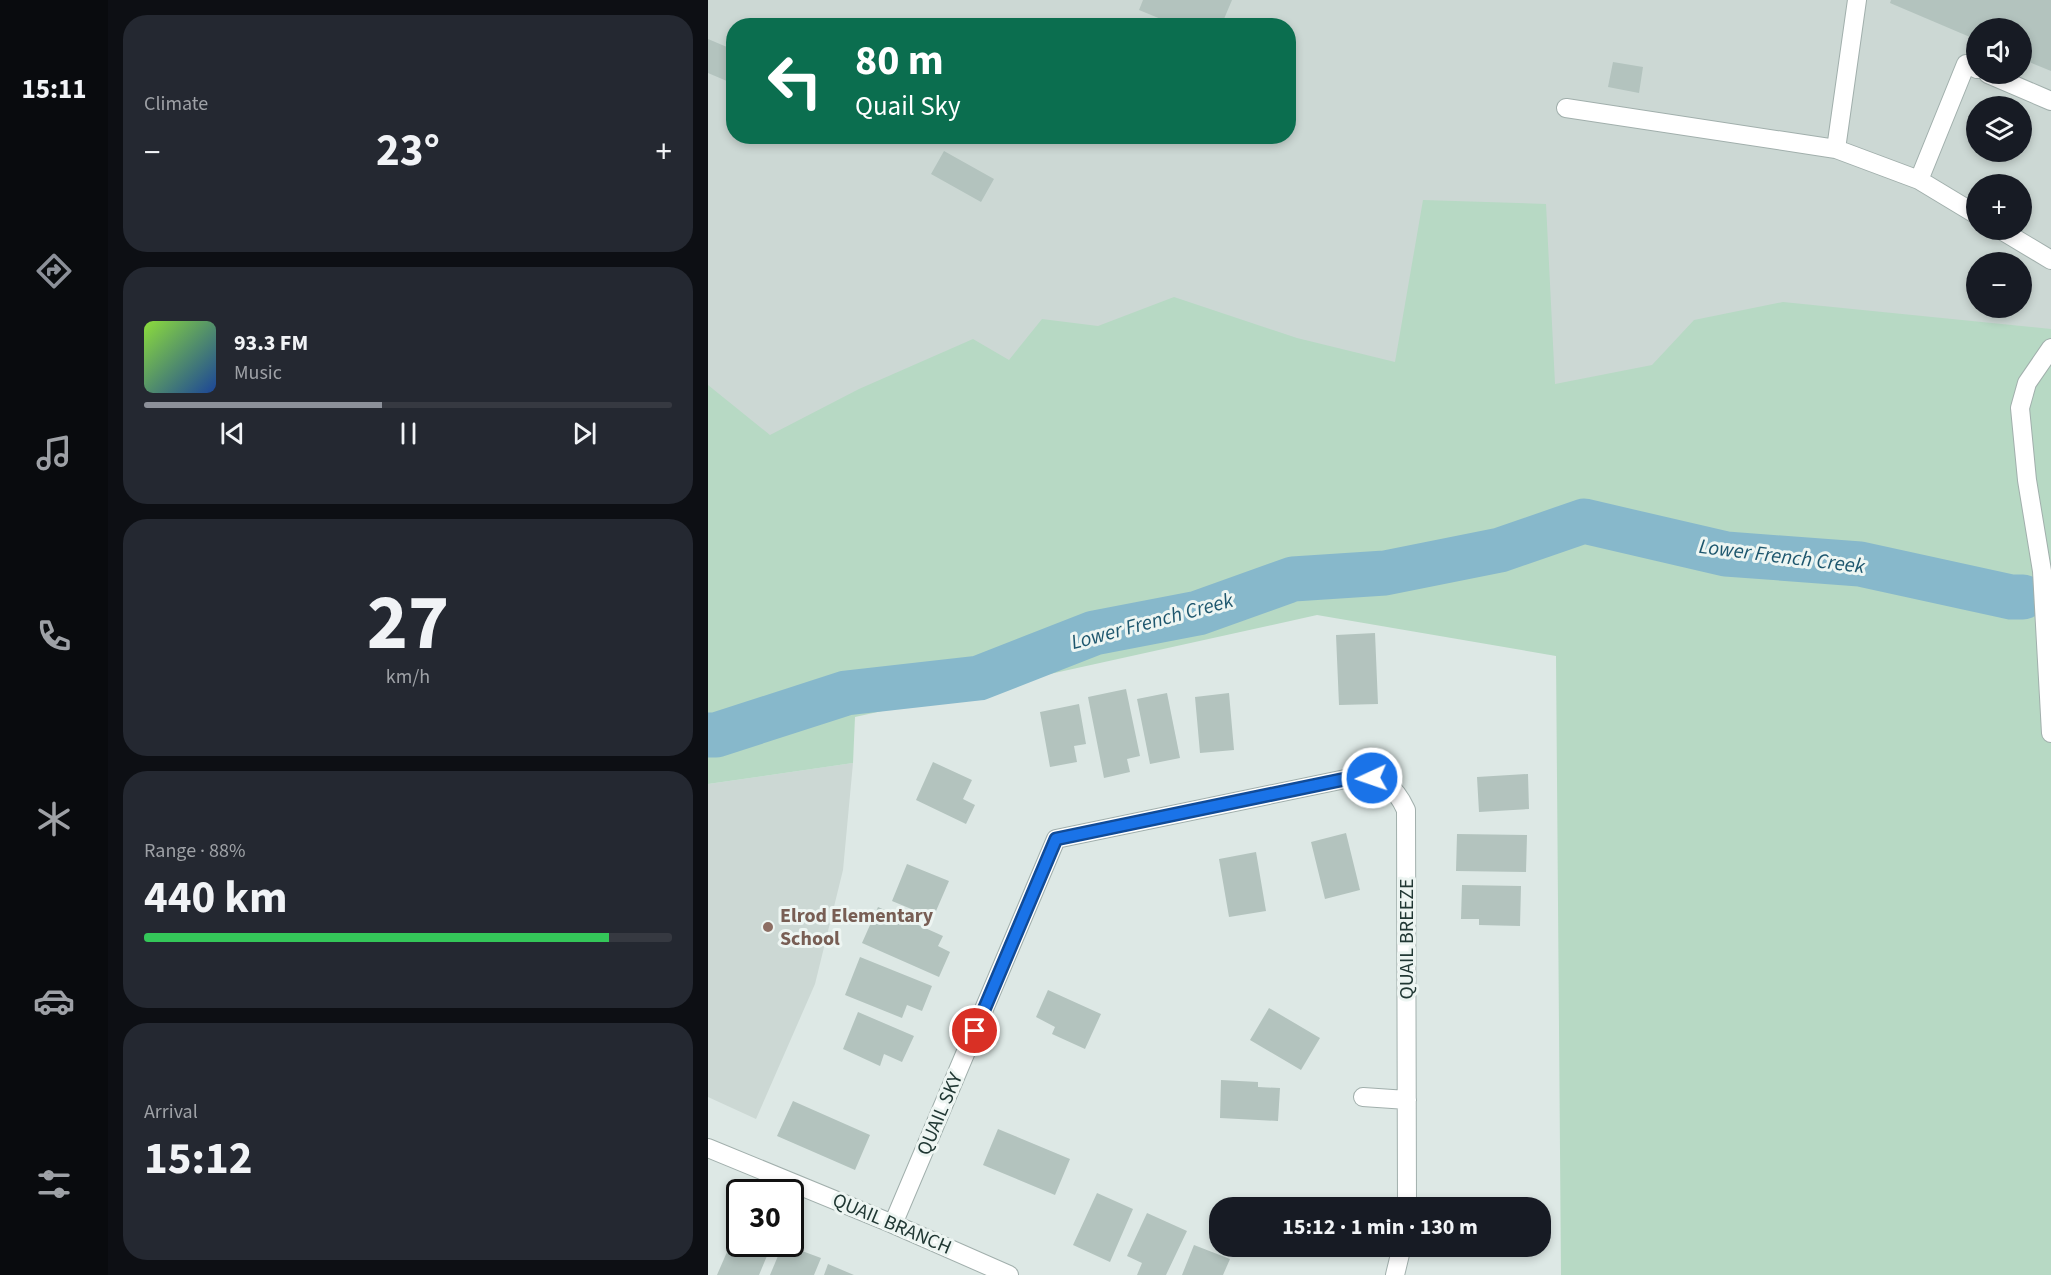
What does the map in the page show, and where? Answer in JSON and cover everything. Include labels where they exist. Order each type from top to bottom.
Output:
[{"type":"street","points":[[1836,149],[1857,0]]},
{"type":"street","points":[[1919,180],[1966,64]]},
{"type":"street","points":[[2011,84],[2051,101]]},
{"type":"street","points":[[1566,108],[1836,149],[1919,180],[1966,208]]},
{"type":"street","points":[[2018,240],[2051,260]]},
{"type":"street","points":[[2051,348],[2028,383],[2020,408],[2027,480],[2042,571],[2051,733]]},
{"type":"street","name":"QUAIL SKY","points":[[893,1224],[1056,839],[1355,777],[1372,778],[1387,783]]},
{"type":"street","name":"QUAIL BREEZE","points":[[1387,783],[1400,797],[1406,810],[1407,824],[1407,1197]]},
{"type":"street","points":[[1363,1097],[1407,1100]]},
{"type":"street","name":"QUAIL BRANCH","points":[[710,1155],[893,1224],[1009,1275]]},
{"type":"street","points":[[1395,1275],[1399,1257]]},
{"type":"shaded area","points":[[708,0],[2051,0],[2051,510],[708,557]]},
{"type":"shaded area","name":"Elrod Elementary School","points":[[853,763],[843,870],[815,984],[756,1119],[708,1097],[708,784]]},
{"type":"green space","points":[[1423,200],[1546,204],[1555,384],[1652,365],[1694,320],[1783,302],[2051,329],[2051,1275],[1561,1275],[1556,656],[1317,615],[855,717],[853,763],[708,784],[708,385],[770,435],[859,389],[973,339],[1009,360],[1042,319],[1098,326],[1174,297],[1297,338],[1395,362]]},
{"type":"building","points":[[1143,0],[1232,0],[1224,18],[1158,18],[1139,10]]},
{"type":"building","points":[[1891,0],[2051,0],[2051,71],[2032,63],[2032,18],[1966,18],[1966,35],[1890,3]]},
{"type":"building","points":[[708,39],[726,47],[726,81],[708,73]]},
{"type":"building","points":[[1613,62],[1643,67],[1639,93],[1608,87]]},
{"type":"building","points":[[944,151],[994,179],[981,202],[931,174]]},
{"type":"building","points":[[1375,633],[1378,704],[1339,705],[1336,635]]},
{"type":"building","points":[[1126,689],[1140,756],[1127,759],[1130,772],[1104,778],[1088,697]]},
{"type":"building","points":[[1167,693],[1180,758],[1150,764],[1137,699]]},
{"type":"building","points":[[1229,693],[1234,750],[1200,753],[1195,697]]},
{"type":"building","points":[[1079,704],[1086,744],[1074,746],[1077,762],[1050,767],[1040,712]]},
{"type":"building","points":[[933,762],[972,780],[963,799],[975,805],[966,824],[916,800]]},
{"type":"building","points":[[1528,774],[1529,809],[1479,812],[1477,777]]},
{"type":"building","points":[[1346,833],[1360,890],[1325,899],[1311,842]]},
{"type":"building","points":[[1457,834],[1527,835],[1526,872],[1456,871]]},
{"type":"building","points":[[1256,852],[1266,911],[1229,917],[1219,859]]},
{"type":"building","points":[[907,864],[949,881],[933,918],[892,901]]},
{"type":"building","points":[[1462,885],[1521,886],[1520,926],[1479,925],[1479,919],[1461,919]]},
{"type":"building","points":[[878,907],[943,936],[938,946],[950,952],[939,977],[862,943]]},
{"type":"building","points":[[860,957],[932,986],[922,1011],[907,1005],[902,1018],[845,995]]},
{"type":"building","points":[[1048,990],[1101,1014],[1085,1049],[1052,1034],[1055,1027],[1036,1017]]},
{"type":"building","points":[[1269,1008],[1320,1038],[1301,1070],[1250,1040]]},
{"type":"building","points":[[858,1012],[914,1036],[902,1062],[884,1054],[880,1066],[843,1049]]},
{"type":"building","points":[[1221,1080],[1258,1082],[1258,1087],[1280,1088],[1278,1121],[1220,1118]]},
{"type":"building","points":[[793,1101],[870,1135],[855,1170],[777,1136]]},
{"type":"building","points":[[998,1129],[1070,1159],[1055,1195],[983,1165]]},
{"type":"building","points":[[1097,1193],[1133,1209],[1110,1262],[1073,1245]]},
{"type":"building","points":[[1147,1213],[1187,1231],[1166,1275],[1137,1275],[1142,1263],[1127,1256]]},
{"type":"building","points":[[1194,1245],[1209,1251],[1209,1257],[1230,1259],[1223,1275],[1182,1275]]},
{"type":"building","points":[[804,1252],[821,1258],[814,1275],[770,1275],[778,1257],[804,1257]]},
{"type":"building","points":[[726,1254],[726,1257],[767,1257],[759,1275],[717,1275]]},
{"type":"building","points":[[828,1264],[854,1275],[824,1275]]},
{"type":"waterway","name":"Lower French Creek","points":[[708,735],[716,735],[846,693],[979,678],[1094,633],[1198,613],[1293,579],[1385,573],[1500,550],[1584,521],[1726,554],[1860,564],[2011,597],[2023,597]]},
{"type":"place","name":"Elrod Elementary School","points":[[768,927]]},
{"type":"route","points":[[975,1031],[1056,839],[1355,777],[1372,778]]}]
